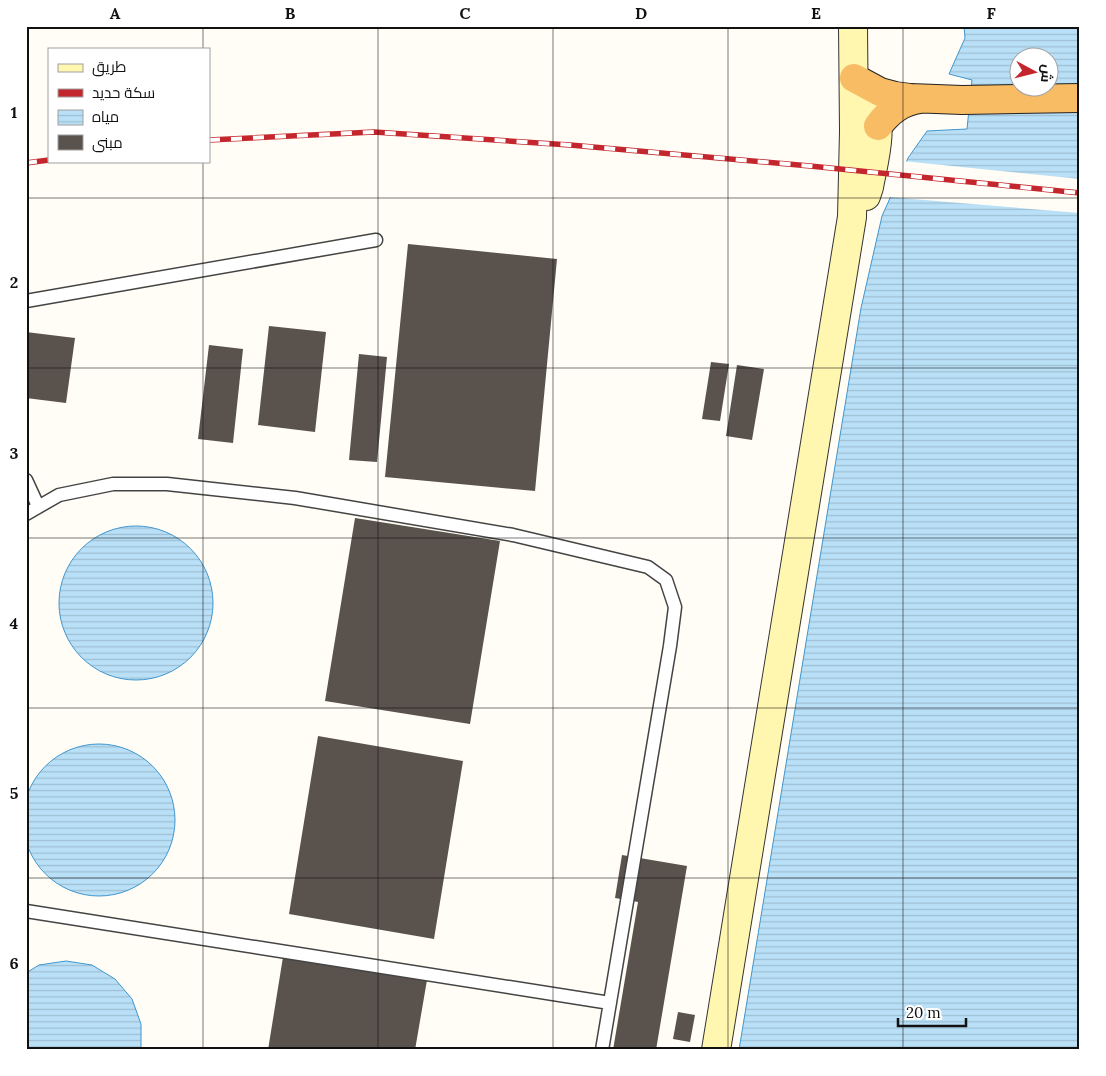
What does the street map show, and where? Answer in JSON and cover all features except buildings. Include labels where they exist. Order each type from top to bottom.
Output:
[{"type":"highway","points":[[854,85],[895,96],[924,98],[962,100],[1080,98]]},
{"type":"highway","points":[[878,126],[897,106],[924,98]]},
{"type":"main road","points":[[716,1050],[852,217],[854,170],[853,26]]},
{"type":"main road","points":[[852,217],[860,208],[869,187],[878,126],[874,109],[854,85]]},
{"type":"lane","points":[[26,301],[376,240]]},
{"type":"lane","points":[[26,480],[38,506]]},
{"type":"lane","points":[[26,514],[59,494],[113,484],[167,484],[295,498],[513,535],[648,567],[666,580],[675,607],[670,646],[602,1050]]},
{"type":"lane","points":[[26,911],[610,1003]]},
{"type":"water","points":[[964,26],[1080,26],[1080,1050],[739,1050],[861,308],[882,216],[908,158],[927,131],[967,129],[972,80],[949,74],[965,38]]},
{"type":"water","points":[[136,526],[165,532],[179,539],[190,549],[200,560],[207,574],[213,603],[207,632],[200,646],[190,657],[179,667],[165,674],[136,680],[107,674],[93,667],[82,657],[72,646],[65,632],[59,603],[65,574],[72,560],[82,549],[93,539],[107,532]]},
{"type":"water","points":[[99,744],[114,745],[128,750],[153,766],[169,791],[174,805],[174,835],[169,849],[153,874],[128,890],[114,895],[99,896],[84,895],[70,890],[45,874],[29,849],[24,835],[23,820],[24,805],[29,791],[45,766],[70,750],[84,745]]},
{"type":"water","points":[[66,961],[92,965],[115,979],[132,999],[141,1024],[141,1050],[26,1050],[26,973],[39,965]]},
{"type":"pier","points":[[903,161],[1080,179],[1080,213],[888,197]]},
{"type":"railway","points":[[210,140],[374,132],[570,145],[810,166],[1080,193]]},
{"type":"railway","points":[[26,163],[48,160]]}]
